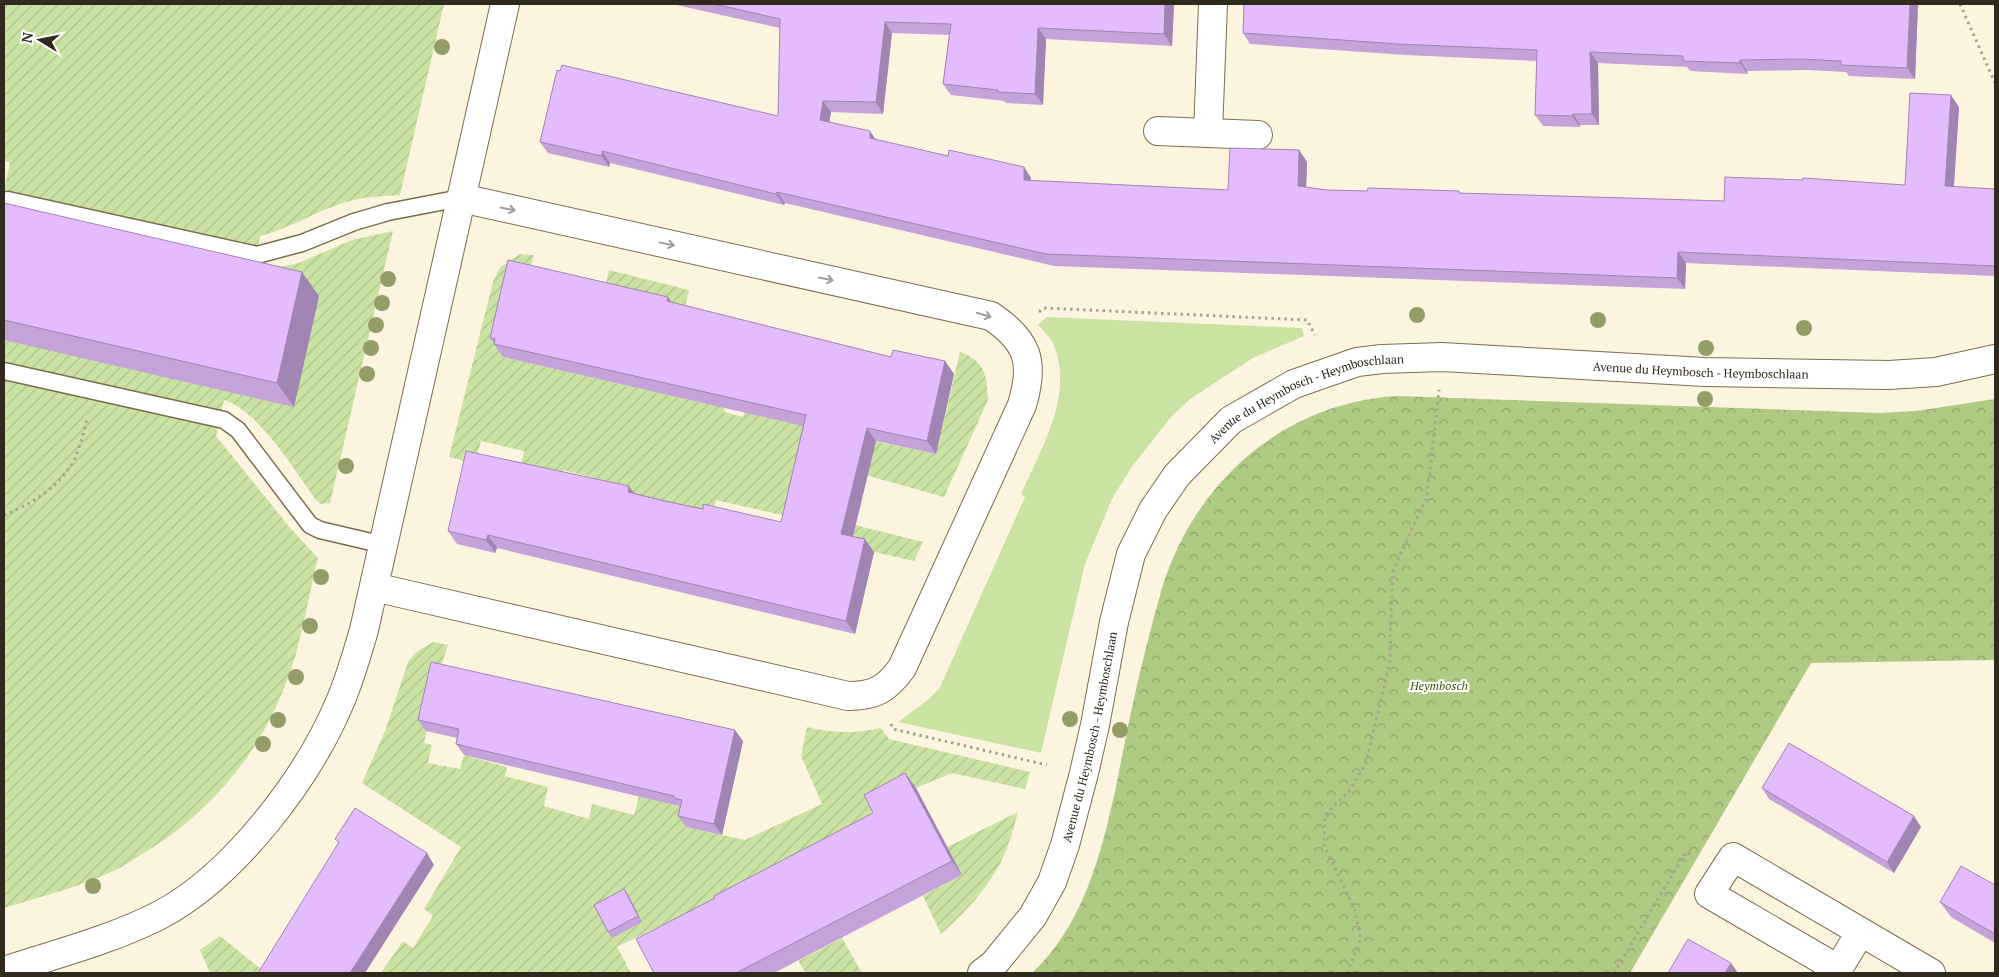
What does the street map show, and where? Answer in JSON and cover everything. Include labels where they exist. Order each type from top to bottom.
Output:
[{"type":"street","points":[[4,971],[85,946],[161,914],[196,891],[257,834],[295,782],[323,737],[340,702],[364,630],[505,4]]},
{"type":"street","points":[[1208,133],[1214,4]]},
{"type":"street","points":[[1158,131],[1258,135]]},
{"type":"street","points":[[374,587],[848,696],[864,696],[879,691],[892,682],[902,668],[1022,405],[1028,385],[1028,364],[1022,345],[1009,328],[991,316],[461,198]]},
{"type":"street","name":"Avenue du Heymbosch - Heymboschlaan","points":[[982,973],[993,965],[1033,916],[1052,882],[1065,845],[1084,773],[1114,622],[1131,554],[1153,510],[1178,475],[1231,420],[1294,384],[1357,362],[1415,357],[1705,372],[1889,375],[1936,372],[1995,359]]},
{"type":"street","points":[[1860,933],[1838,969],[1709,894],[1733,857],[1931,973]]},
{"type":"lane","points":[[8,200],[257,255],[302,244],[354,222],[388,212],[461,198]]},
{"type":"lane","points":[[4,371],[224,420],[238,430],[310,525],[320,530],[384,545]]},
{"type":"path","points":[[1960,4],[1995,83]]},
{"type":"path","points":[[1036,316],[1044,308],[1307,320],[1315,335]]},
{"type":"path","points":[[1347,973],[1361,939],[1355,910],[1324,845],[1325,815],[1349,791],[1366,762],[1390,661],[1394,571],[1427,496],[1442,357]]},
{"type":"path","points":[[4,515],[47,492],[63,475],[75,458],[94,391]]},
{"type":"path","points":[[888,719],[893,729],[1047,765]]},
{"type":"path","points":[[1614,973],[1686,852],[1723,872]]},
{"type":"green space","points":[[4,4],[444,4],[400,195],[350,201],[260,236],[253,273],[299,263],[352,240],[393,231],[330,503],[321,504],[316,500],[263,429],[237,406],[224,400],[216,436],[291,529],[318,558],[295,657],[271,717],[256,744],[238,770],[218,793],[171,835],[109,873],[67,889],[4,908],[4,191],[10,163],[4,161]]},
{"type":"green space","points":[[520,254],[534,255],[503,357],[712,405],[725,405],[724,412],[743,417],[745,410],[844,435],[936,454],[960,352],[975,360],[980,365],[985,376],[988,400],[944,497],[837,467],[831,519],[923,542],[914,561],[874,552],[794,518],[716,500],[712,522],[601,491],[603,480],[563,470],[560,482],[519,474],[524,451],[481,441],[475,464],[449,457],[493,282],[500,267]]},
{"type":"green space","points":[[609,270],[689,290],[683,316],[603,297]]},
{"type":"green space","points":[[1047,317],[1302,328],[1304,336],[1253,358],[1190,399],[1170,418],[1131,468],[1112,499],[1085,564],[1041,753],[898,722],[929,699],[940,687],[1025,497],[1021,494],[1053,421],[1060,382],[1059,362],[1053,343],[1038,325]]},
{"type":"green space","name":"Heymbosch","points":[[1398,396],[1880,413],[1916,411],[1995,399],[1995,660],[1811,663],[1630,973],[1032,973],[1055,948],[1073,919],[1088,887],[1109,819],[1137,685],[1162,588],[1177,549],[1197,514],[1221,482],[1250,454],[1282,431],[1318,413],[1357,402]]},
{"type":"green space","points":[[433,642],[448,645],[439,673],[424,743],[432,745],[428,763],[460,769],[464,755],[507,767],[505,776],[548,787],[544,806],[589,819],[592,804],[634,815],[639,796],[682,807],[686,827],[745,840],[822,804],[801,756],[807,727],[825,731],[844,732],[881,728],[889,739],[1030,772],[1025,789],[952,773],[916,788],[883,827],[681,936],[672,920],[617,947],[631,973],[381,973],[403,941],[413,948],[433,916],[424,909],[461,847],[362,783],[385,731],[408,662],[415,653]]},
{"type":"green space","points":[[1018,812],[1003,858],[989,882],[971,905],[941,934],[923,896],[962,875],[947,847]]},
{"type":"green space","points":[[220,936],[266,973],[210,973],[200,950]]},
{"type":"green space","points":[[842,938],[862,973],[806,973],[798,961]]},
{"type":"building","points":[[714,4],[1165,4],[1164,34],[1038,28],[1035,94],[998,92],[998,90],[943,84],[951,24],[885,22],[876,102],[823,101],[820,120],[870,131],[870,138],[948,156],[949,150],[1024,167],[1024,180],[1228,190],[1230,148],[1299,150],[1298,186],[1327,190],[1367,191],[1368,188],[1459,191],[1459,193],[1724,201],[1725,177],[1803,180],[1803,178],[1905,185],[1910,93],[1951,95],[1945,186],[1995,189],[1995,266],[1678,252],[1677,278],[1046,254],[777,192],[776,194],[602,151],[602,156],[540,142],[557,70],[560,71],[562,65],[778,116],[780,19]]},
{"type":"building","points":[[1244,4],[1910,4],[1907,68],[1841,65],[1841,61],[1800,59],[1740,60],[1740,63],[1683,61],[1683,56],[1590,52],[1592,114],[1573,114],[1572,116],[1535,115],[1537,50],[1398,44],[1243,33]]},
{"type":"building","points":[[4,203],[302,272],[277,383],[4,320]]},
{"type":"building","points":[[508,260],[668,297],[667,301],[891,357],[893,350],[945,361],[927,441],[867,428],[841,534],[865,539],[846,621],[488,535],[486,540],[448,531],[466,451],[629,486],[628,492],[664,501],[703,509],[703,504],[781,522],[806,415],[494,344],[495,339],[490,338]]},
{"type":"building","points":[[431,662],[735,730],[714,824],[678,816],[682,800],[674,798],[674,796],[456,744],[459,729],[418,720]]},
{"type":"building","points":[[1789,743],[1914,816],[1887,862],[1762,788]]},
{"type":"building","points":[[905,773],[952,861],[736,973],[654,973],[636,939],[873,813],[864,795]]},
{"type":"building","points":[[355,808],[427,853],[350,973],[258,973],[339,842],[335,839]]},
{"type":"building","points":[[1961,866],[1995,885],[1995,934],[1940,902]]},
{"type":"building","points":[[624,889],[638,916],[608,932],[594,905]]},
{"type":"building","points":[[1688,939],[1731,963],[1725,973],[1668,973]]}]
